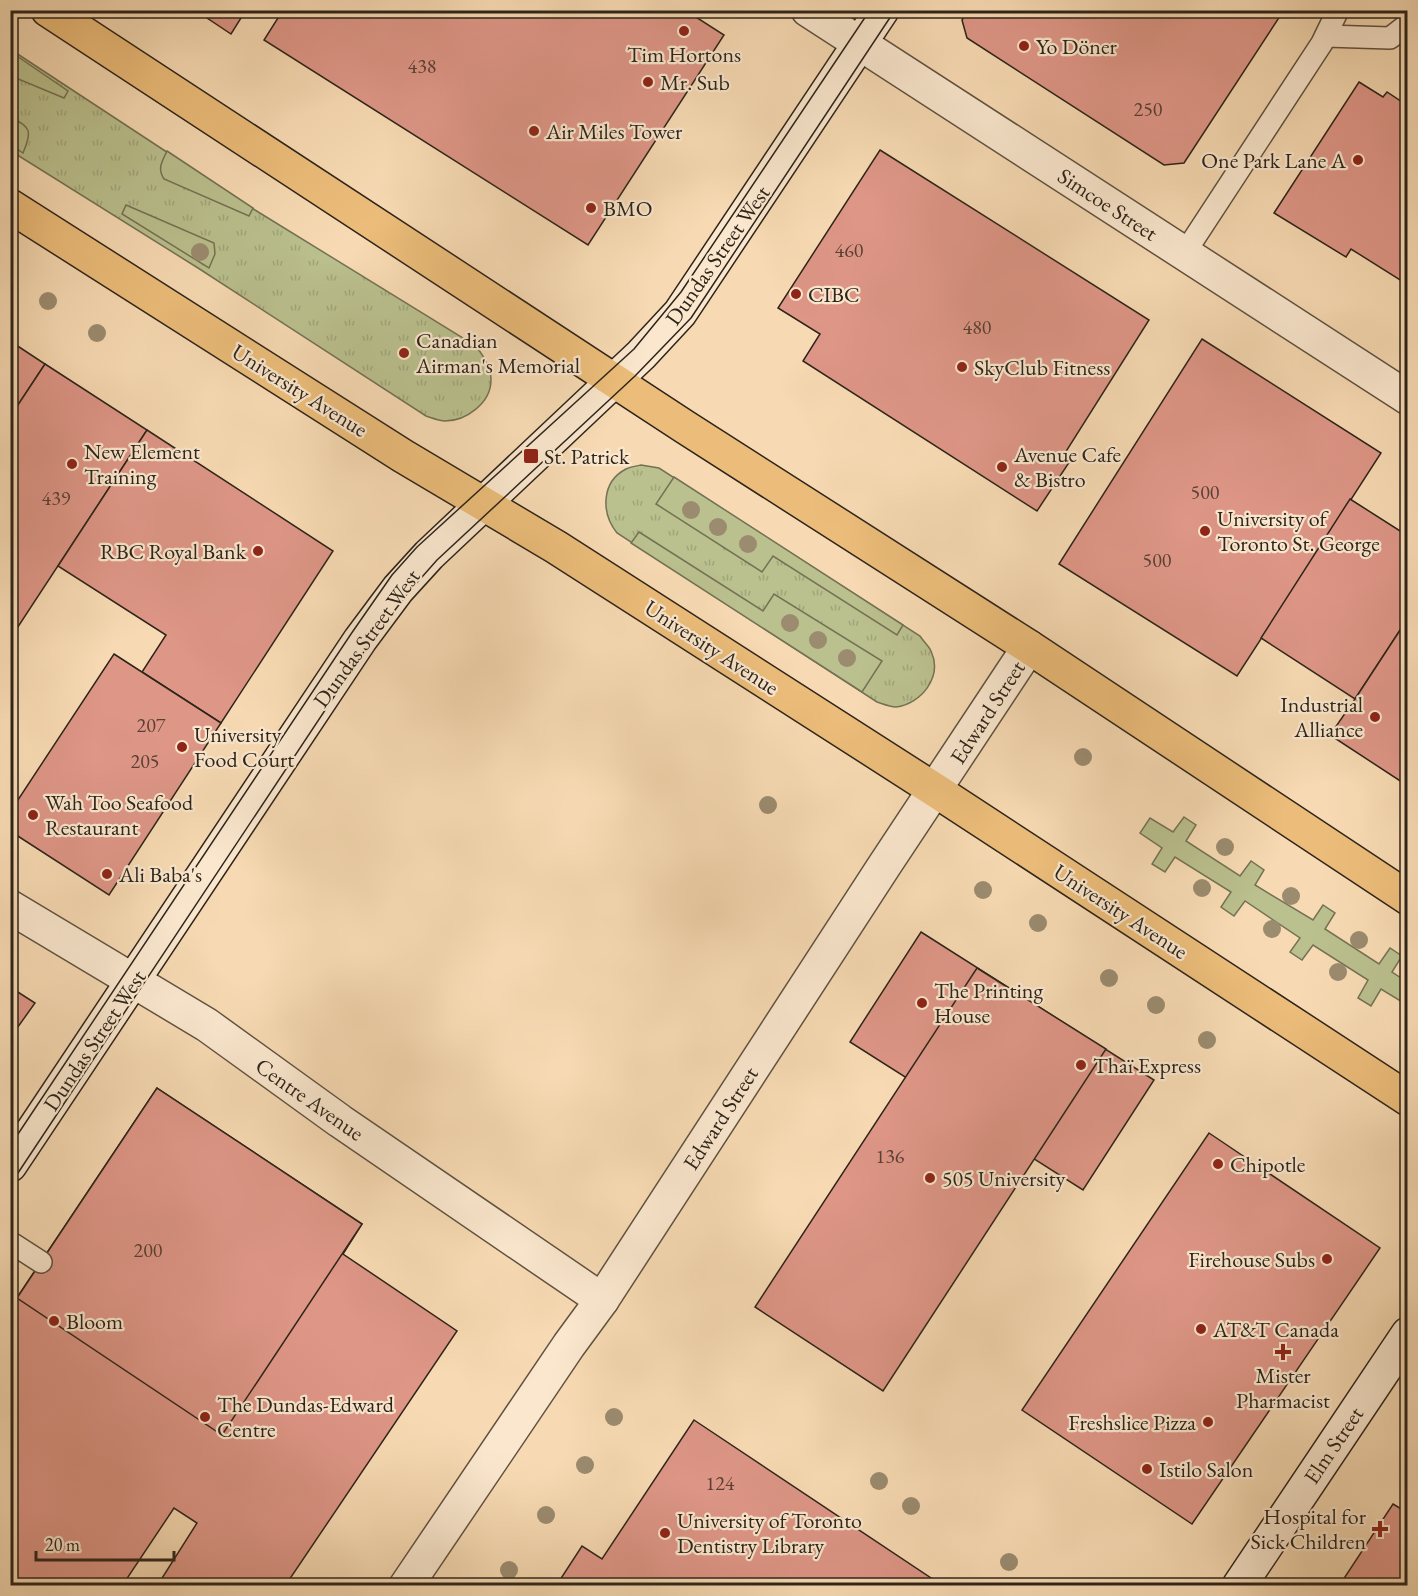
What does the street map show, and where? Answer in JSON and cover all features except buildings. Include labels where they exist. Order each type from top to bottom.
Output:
[{"type":"main road","points":[[48,10],[613,380],[1029,647],[1407,898]]},
{"type":"main road","name":"University Avenue","points":[[10,206],[482,504],[556,548],[935,790],[1407,1099]]},
{"type":"street","name":"Simcoe Street","points":[[808,10],[1407,398]]},
{"type":"street","name":"Dundas Street West","points":[[10,1165],[360,640],[398,589],[429,555],[641,355],[680,314],[882,10]]},
{"type":"street","name":"Edward Street","points":[[406,1586],[602,1300],[1029,647]]},
{"type":"street","name":"Centre Avenue","points":[[10,907],[207,1025],[340,1121],[602,1300]]},
{"type":"street","name":"Elm Street","points":[[1239,1586],[1407,1334]]},
{"type":"lane","points":[[1184,254],[1326,36],[1338,10]]},
{"type":"lane","points":[[1326,36],[1390,38],[1407,24]]},
{"type":"lane","points":[[10,1242],[41,1262]]},
{"type":"green space","points":[[10,49],[255,210],[476,346],[491,375],[490,388],[482,403],[469,414],[453,420],[443,421],[426,416],[198,268],[11,151]]},
{"type":"green space","points":[[11,52],[68,91],[64,98],[11,76]]},
{"type":"green space","points":[[10,117],[23,124],[28,131],[28,140],[23,153],[11,145]]},
{"type":"green space","points":[[167,151],[253,208],[249,216],[164,179],[161,168]]},
{"type":"green space","points":[[126,205],[214,243],[215,254],[209,268],[122,214]]},
{"type":"green space","points":[[641,465],[659,468],[920,636],[930,649],[934,661],[932,679],[927,688],[914,701],[905,705],[894,707],[877,702],[617,533],[606,507],[608,490],[618,475],[628,468]]},
{"type":"green space","points":[[674,477],[903,625],[897,635],[773,556],[762,572],[656,504]]},
{"type":"green space","points":[[639,532],[763,611],[774,594],[882,661],[862,692],[631,543]]},
{"type":"green space","points":[[1184,817],[1196,825],[1186,841],[1240,876],[1251,861],[1264,870],[1255,885],[1313,920],[1323,905],[1335,913],[1325,929],[1379,964],[1390,948],[1402,956],[1392,972],[1407,982],[1407,1005],[1381,989],[1371,1006],[1358,998],[1368,980],[1313,945],[1302,960],[1290,952],[1300,938],[1245,901],[1234,916],[1221,907],[1231,892],[1175,857],[1165,872],[1152,864],[1162,848],[1140,833],[1150,818],[1173,832]]},
{"type":"tram line","points":[[10,1146],[392,575],[417,547],[634,349],[681,292],[870,10]]},
{"type":"tram line","points":[[10,1185],[365,650],[407,594],[437,560],[635,376],[691,318],[895,10]]},
{"type":"place","name":"Tim Hortons","points":[[684,31]]},
{"type":"place","name":"Yo Döner","points":[[1024,46]]},
{"type":"place","name":"Mr. Sub","points":[[648,82]]},
{"type":"place","name":"Air Miles Tower","points":[[534,131]]},
{"type":"place","name":"One Park Lane A","points":[[1358,160]]},
{"type":"place","name":"BMO","points":[[591,208]]},
{"type":"place","name":"CIBC","points":[[796,294]]},
{"type":"place","name":"Canadian Airman's Memorial","points":[[404,353]]},
{"type":"place","name":"SkyClub Fitness","points":[[962,367]]},
{"type":"place","name":"St. Patrick","points":[[531,456]]},
{"type":"place","name":"New Element Training","points":[[72,464]]},
{"type":"place","name":"Avenue Cafe & Bistro","points":[[1002,467]]},
{"type":"place","name":"University of Toronto St. George","points":[[1205,531]]},
{"type":"place","name":"RBC Royal Bank","points":[[258,551]]},
{"type":"place","name":"Industrial Alliance","points":[[1375,717]]},
{"type":"place","name":"University Food Court","points":[[182,747]]},
{"type":"place","name":"Wah Too Seafood Restaurant","points":[[33,815]]},
{"type":"place","name":"Ali Baba's","points":[[107,874]]},
{"type":"place","name":"The Printing House","points":[[922,1003]]},
{"type":"place","name":"Thaï Express","points":[[1081,1065]]},
{"type":"place","name":"Chipotle","points":[[1218,1164]]},
{"type":"place","name":"505 University","points":[[930,1178]]},
{"type":"place","name":"Firehouse Subs","points":[[1327,1259]]},
{"type":"place","name":"Bloom","points":[[54,1321]]},
{"type":"place","name":"AT&T Canada","points":[[1201,1329]]},
{"type":"place","name":"Mister Pharmacist","points":[[1283,1352]]},
{"type":"place","name":"The Dundas-Edward Centre","points":[[205,1417]]},
{"type":"place","name":"Freshslice Pizza","points":[[1208,1422]]},
{"type":"place","name":"Istilo Salon","points":[[1147,1469]]},
{"type":"place","name":"Hospital for Sick Children","points":[[1380,1529]]},
{"type":"place","name":"University of Toronto Dentistry Library","points":[[665,1533]]}]
